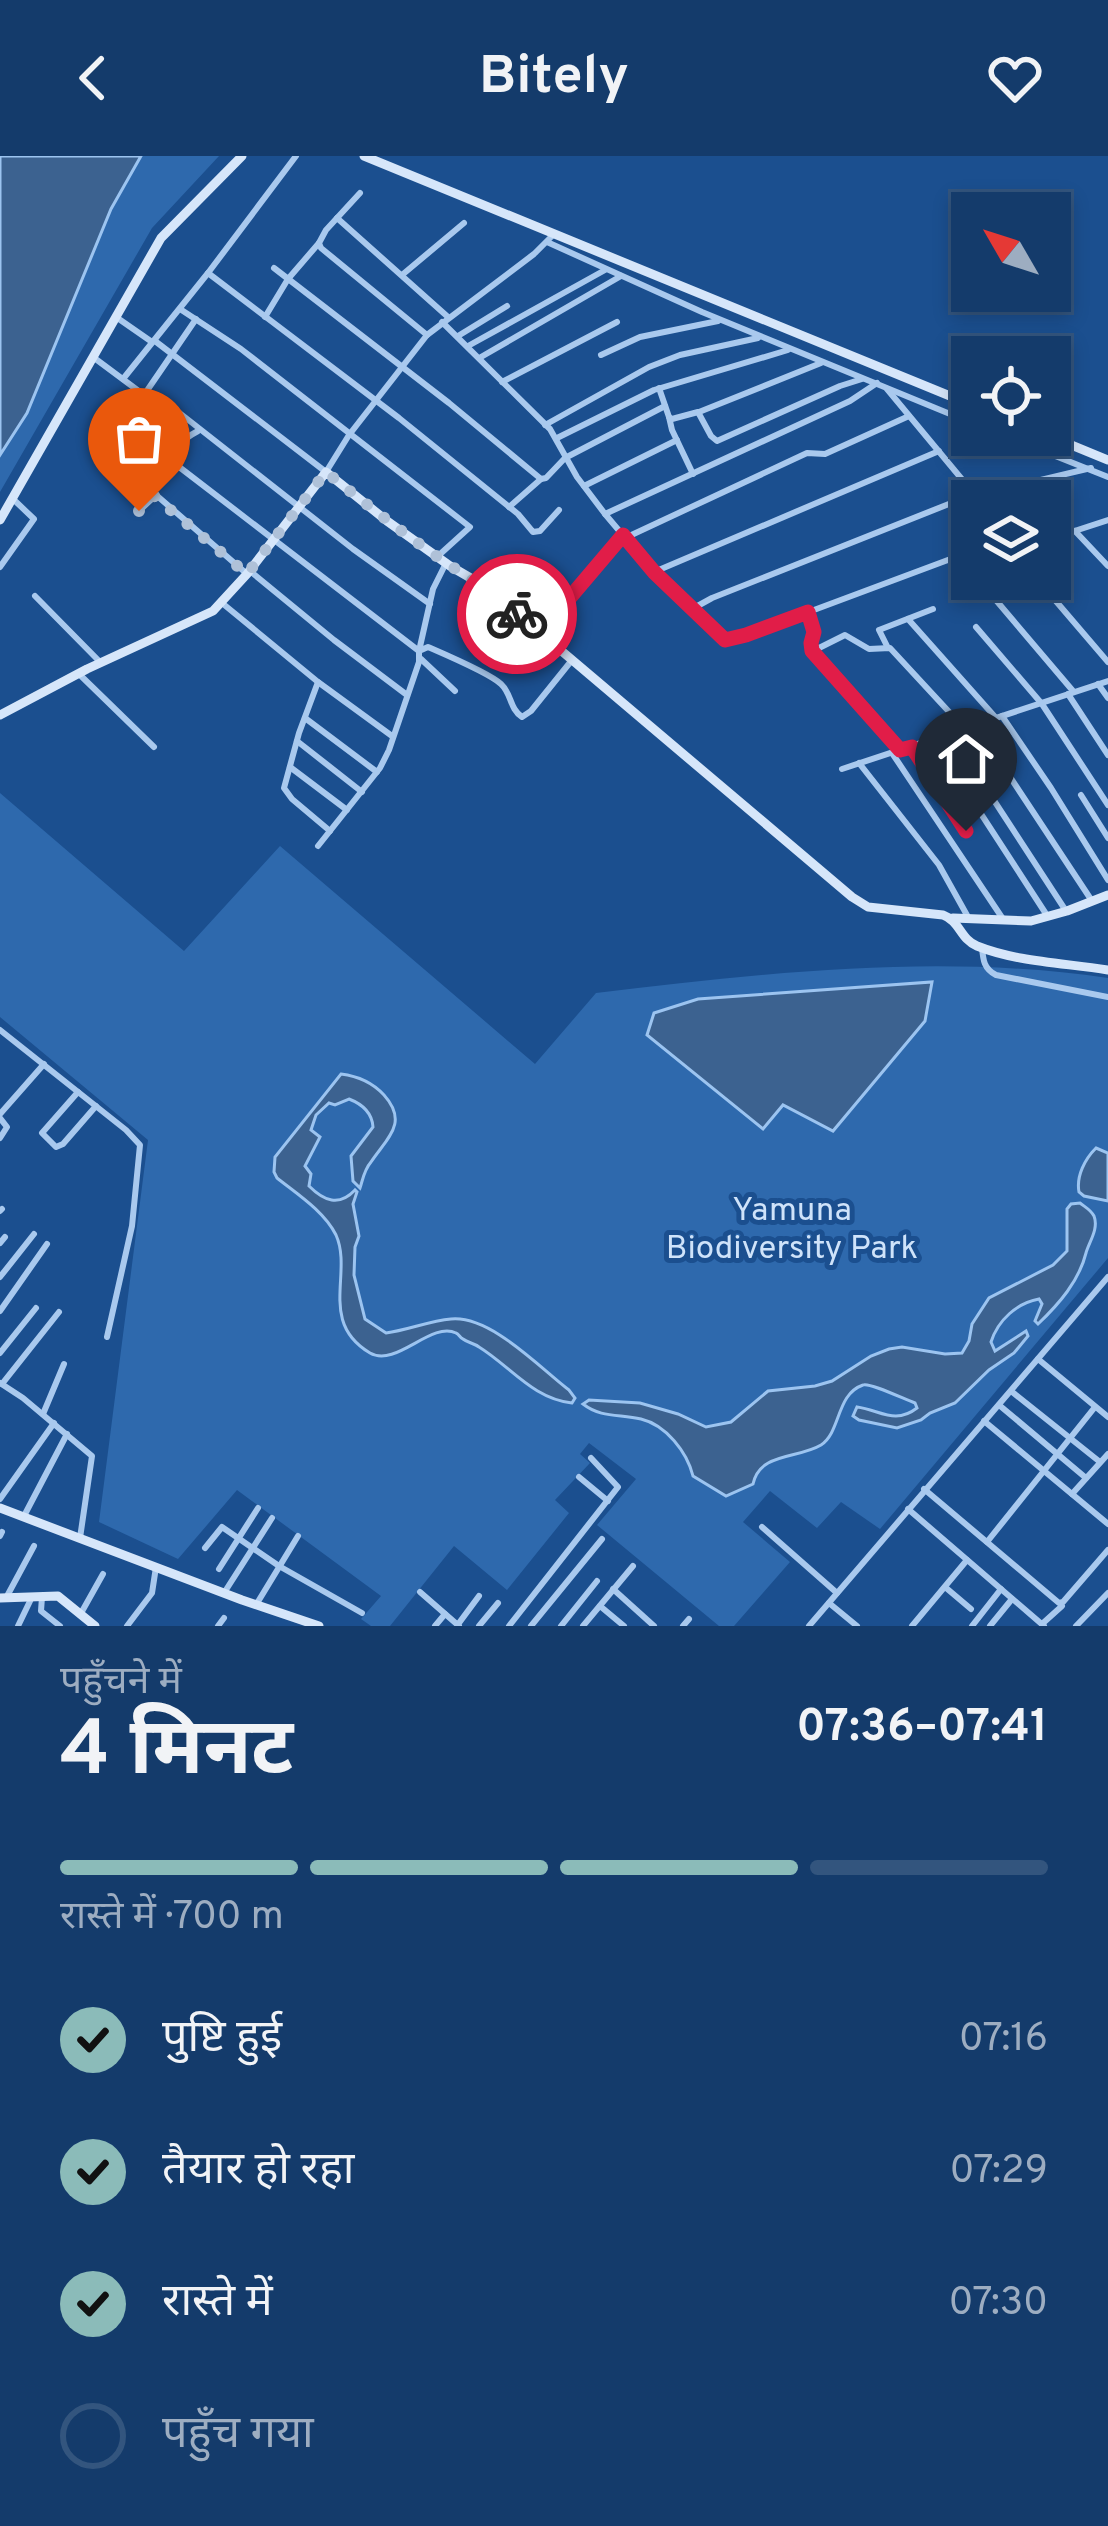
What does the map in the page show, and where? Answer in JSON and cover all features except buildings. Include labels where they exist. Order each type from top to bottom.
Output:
[{"type":"street","points":[[0,520],[161,238],[242,156]]},
{"type":"street","points":[[123,379],[296,156]]},
{"type":"street","points":[[364,156],[550,238],[951,397]]},
{"type":"street","points":[[265,317],[288,279],[360,193]]},
{"type":"street","points":[[337,218],[402,275],[557,438],[584,486],[624,537],[725,640],[951,559]]},
{"type":"street","points":[[402,275],[464,223]]},
{"type":"street","points":[[550,238],[604,269],[951,413]]},
{"type":"street","points":[[0,715],[222,603],[427,335],[550,238]]},
{"type":"street","points":[[319,243],[345,270],[427,335]]},
{"type":"street","points":[[274,268],[541,479]]},
{"type":"street","points":[[468,346],[604,269]]},
{"type":"street","points":[[208,273],[399,418],[537,533],[560,510]]},
{"type":"street","points":[[481,357],[621,276]]},
{"type":"street","points":[[458,336],[507,306]]},
{"type":"street","points":[[180,309],[241,350],[470,527],[442,560],[389,750],[318,845]]},
{"type":"street","points":[[116,317],[442,560],[486,587],[868,907],[953,919],[1030,921],[1108,895]]},
{"type":"street","points":[[145,395],[196,319]]},
{"type":"street","points":[[601,355],[640,337],[722,320]]},
{"type":"street","points":[[502,382],[616,322]]},
{"type":"street","points":[[545,425],[649,367],[761,337]]},
{"type":"street","points":[[557,438],[659,388],[792,349]]},
{"type":"street","points":[[93,357],[168,418],[177,412],[430,604]]},
{"type":"street","points":[[669,417],[698,412],[824,362]]},
{"type":"street","points":[[698,412],[714,440],[723,440],[865,378]]},
{"type":"street","points":[[881,384],[963,480]]},
{"type":"street","points":[[605,514],[881,384]]},
{"type":"street","points":[[659,388],[693,474]]},
{"type":"street","points":[[509,507],[566,458],[665,406]]},
{"type":"street","points":[[539,634],[624,537],[807,453],[826,454],[909,416]]},
{"type":"street","points":[[199,431],[184,438],[174,463],[419,654],[455,691]]},
{"type":"street","points":[[584,486],[677,440]]},
{"type":"street","points":[[1071,445],[1108,460]]},
{"type":"street","points":[[654,572],[938,451]]},
{"type":"street","points":[[1059,456],[1108,477]]},
{"type":"street","points":[[1046,480],[1091,468]]},
{"type":"street","points":[[140,481],[407,695]]},
{"type":"street","points":[[139,511],[154,496]]},
{"type":"street","points":[[0,567],[34,519],[12,498]]},
{"type":"street","points":[[692,609],[951,503]]},
{"type":"street","points":[[1071,532],[1108,520]]},
{"type":"street","points":[[1075,531],[1108,566]]},
{"type":"street","points":[[35,596],[101,663]]},
{"type":"street","points":[[995,600],[1070,692],[1108,755]]},
{"type":"street","points":[[1055,600],[1108,662]]},
{"type":"street","points":[[222,603],[392,736]]},
{"type":"street","points":[[933,609],[879,630],[887,646],[964,728]]},
{"type":"street","points":[[808,612],[814,632],[812,651],[896,752],[1003,919]]},
{"type":"street","points":[[908,619],[999,717],[1051,788],[1108,880]]},
{"type":"street","points":[[976,627],[1042,704],[1108,805]]},
{"type":"street","points":[[812,651],[845,635],[869,649],[887,646]]},
{"type":"street","points":[[419,654],[428,647],[496,681],[507,690],[514,712],[522,717],[572,660]]},
{"type":"street","points":[[79,674],[154,747]]},
{"type":"street","points":[[842,769],[1108,681]]},
{"type":"street","points":[[318,682],[285,792],[330,831]]},
{"type":"street","points":[[1098,684],[1108,698]]},
{"type":"street","points":[[305,718],[376,772]]},
{"type":"street","points":[[975,724],[1092,901]]},
{"type":"street","points":[[950,733],[1067,911]]},
{"type":"street","points":[[297,740],[362,792]]},
{"type":"street","points":[[933,740],[1048,917]]},
{"type":"street","points":[[912,747],[966,831]]},
{"type":"street","points":[[859,764],[938,865],[968,917]]},
{"type":"street","points":[[290,767],[347,810]]},
{"type":"street","points":[[1081,795],[1108,838]]},
{"type":"street","points":[[953,919],[967,940],[982,947],[1108,970]]},
{"type":"street","points":[[982,947],[984,964],[996,975],[1108,997]]},
{"type":"street","points":[[0,1030],[134,1138],[140,1148],[132,1226],[107,1337]]},
{"type":"street","points":[[0,1138],[8,1127],[0,1116],[44,1064]]},
{"type":"street","points":[[78,1092],[44,1130],[44,1138],[60,1147],[96,1106]]},
{"type":"street","points":[[0,1277],[34,1234]]},
{"type":"street","points":[[0,1311],[47,1244]]},
{"type":"street","points":[[823,1626],[812,1623],[1108,1277]]},
{"type":"street","points":[[0,1352],[36,1307]]},
{"type":"street","points":[[59,1312],[1,1385],[88,1451],[93,1461],[80,1538]]},
{"type":"street","points":[[1039,1359],[1108,1417]]},
{"type":"street","points":[[43,1414],[64,1364]]},
{"type":"street","points":[[1011,1391],[1100,1462]]},
{"type":"street","points":[[999,1405],[1086,1478]]},
{"type":"street","points":[[987,1542],[1095,1407]]},
{"type":"street","points":[[985,1421],[1108,1524]]},
{"type":"street","points":[[54,1423],[0,1503],[24,1517],[156,1568],[319,1626]]},
{"type":"street","points":[[24,1517],[67,1434]]},
{"type":"street","points":[[1072,1494],[1108,1454]]},
{"type":"street","points":[[508,1626],[616,1492],[617,1484],[591,1458]]},
{"type":"street","points":[[579,1477],[608,1501]]},
{"type":"street","points":[[924,1490],[1060,1604],[1108,1550]]},
{"type":"street","points":[[218,1569],[259,1508]]},
{"type":"street","points":[[908,1509],[1043,1625],[1062,1606]]},
{"type":"street","points":[[224,1593],[272,1518]]},
{"type":"street","points":[[205,1548],[221,1527],[362,1613]]},
{"type":"street","points":[[762,1527],[837,1593]]},
{"type":"street","points":[[256,1605],[298,1536]]},
{"type":"street","points":[[531,1626],[602,1539]]},
{"type":"street","points":[[3,1598],[34,1546]]},
{"type":"street","points":[[926,1626],[915,1623],[967,1560]]},
{"type":"street","points":[[588,1624],[633,1566]]},
{"type":"street","points":[[127,1626],[153,1589],[156,1568]]},
{"type":"street","points":[[80,1615],[103,1574]]},
{"type":"street","points":[[561,1626],[597,1581]]},
{"type":"street","points":[[945,1587],[971,1609]]},
{"type":"street","points":[[614,1589],[654,1626]]},
{"type":"street","points":[[972,1626],[1001,1589]]},
{"type":"street","points":[[420,1592],[458,1626],[479,1596]]},
{"type":"street","points":[[18,1626],[37,1596]]},
{"type":"street","points":[[37,1596],[41,1611],[60,1626]]},
{"type":"street","points":[[3,1598],[63,1598],[94,1626]]},
{"type":"street","points":[[1076,1626],[1106,1598]]},
{"type":"street","points":[[990,1626],[1012,1599]]},
{"type":"street","points":[[479,1626],[498,1603]]},
{"type":"street","points":[[830,1603],[857,1626]]},
{"type":"street","points":[[600,1606],[624,1626]]},
{"type":"street","points":[[435,1626],[445,1614]]},
{"type":"green space","points":[[0,156],[219,156],[152,228],[0,492]]},
{"type":"green space","name":"Yamuna Biodiversity Park","points":[[0,793],[184,951],[280,846],[535,1064],[596,993],[787,973],[916,966],[1108,978],[1108,1258],[880,1529],[841,1502],[817,1528],[770,1491],[743,1522],[790,1562],[734,1626],[719,1626],[597,1525],[636,1479],[589,1443],[580,1454],[590,1463],[555,1500],[569,1513],[507,1590],[454,1546],[390,1626],[371,1626],[361,1619],[381,1596],[237,1490],[178,1559],[99,1522],[148,1140],[0,1017]]},
{"type":"shaded area","points":[[0,156],[141,156],[111,209],[27,413],[0,455]]},
{"type":"shaded area","points":[[932,982],[925,1021],[833,1131],[783,1105],[763,1129],[647,1035],[654,1013],[698,999]]},
{"type":"shaded area","points":[[341,1074],[375,1087],[395,1114],[393,1130],[367,1168],[360,1188],[353,1181],[351,1156],[373,1127],[366,1109],[349,1099],[329,1103],[316,1115],[311,1130],[320,1137],[305,1166],[311,1174],[309,1186],[326,1198],[337,1200],[357,1192],[354,1275],[365,1319],[386,1333],[451,1319],[482,1325],[569,1390],[575,1398],[572,1403],[534,1389],[456,1333],[436,1333],[380,1356],[354,1341],[341,1312],[336,1235],[274,1172],[275,1157]]},
{"type":"shaded area","points":[[1096,1148],[1108,1153],[1108,1201],[1079,1192],[1082,1168]]},
{"type":"shaded area","points":[[1080,1203],[1093,1214],[1095,1226],[1067,1292],[1038,1324],[1039,1299],[1009,1314],[991,1342],[995,1351],[1026,1331],[1028,1336],[1014,1353],[955,1403],[921,1420],[897,1428],[859,1420],[853,1416],[857,1407],[894,1416],[917,1408],[915,1403],[863,1385],[848,1396],[821,1445],[772,1461],[763,1466],[753,1484],[726,1496],[693,1476],[681,1449],[659,1427],[597,1412],[583,1404],[589,1400],[640,1403],[706,1427],[731,1422],[768,1391],[832,1381],[889,1349],[962,1353],[972,1324],[989,1298],[1053,1265],[1067,1251],[1067,1209]]},
{"type":"way so far","points":[[139,511],[154,496],[247,574],[326,472],[517,614]]},
{"type":"route","points":[[517,614],[539,634],[623,535],[725,640],[808,612],[814,627],[812,651],[900,750],[912,747],[966,831]]}]
